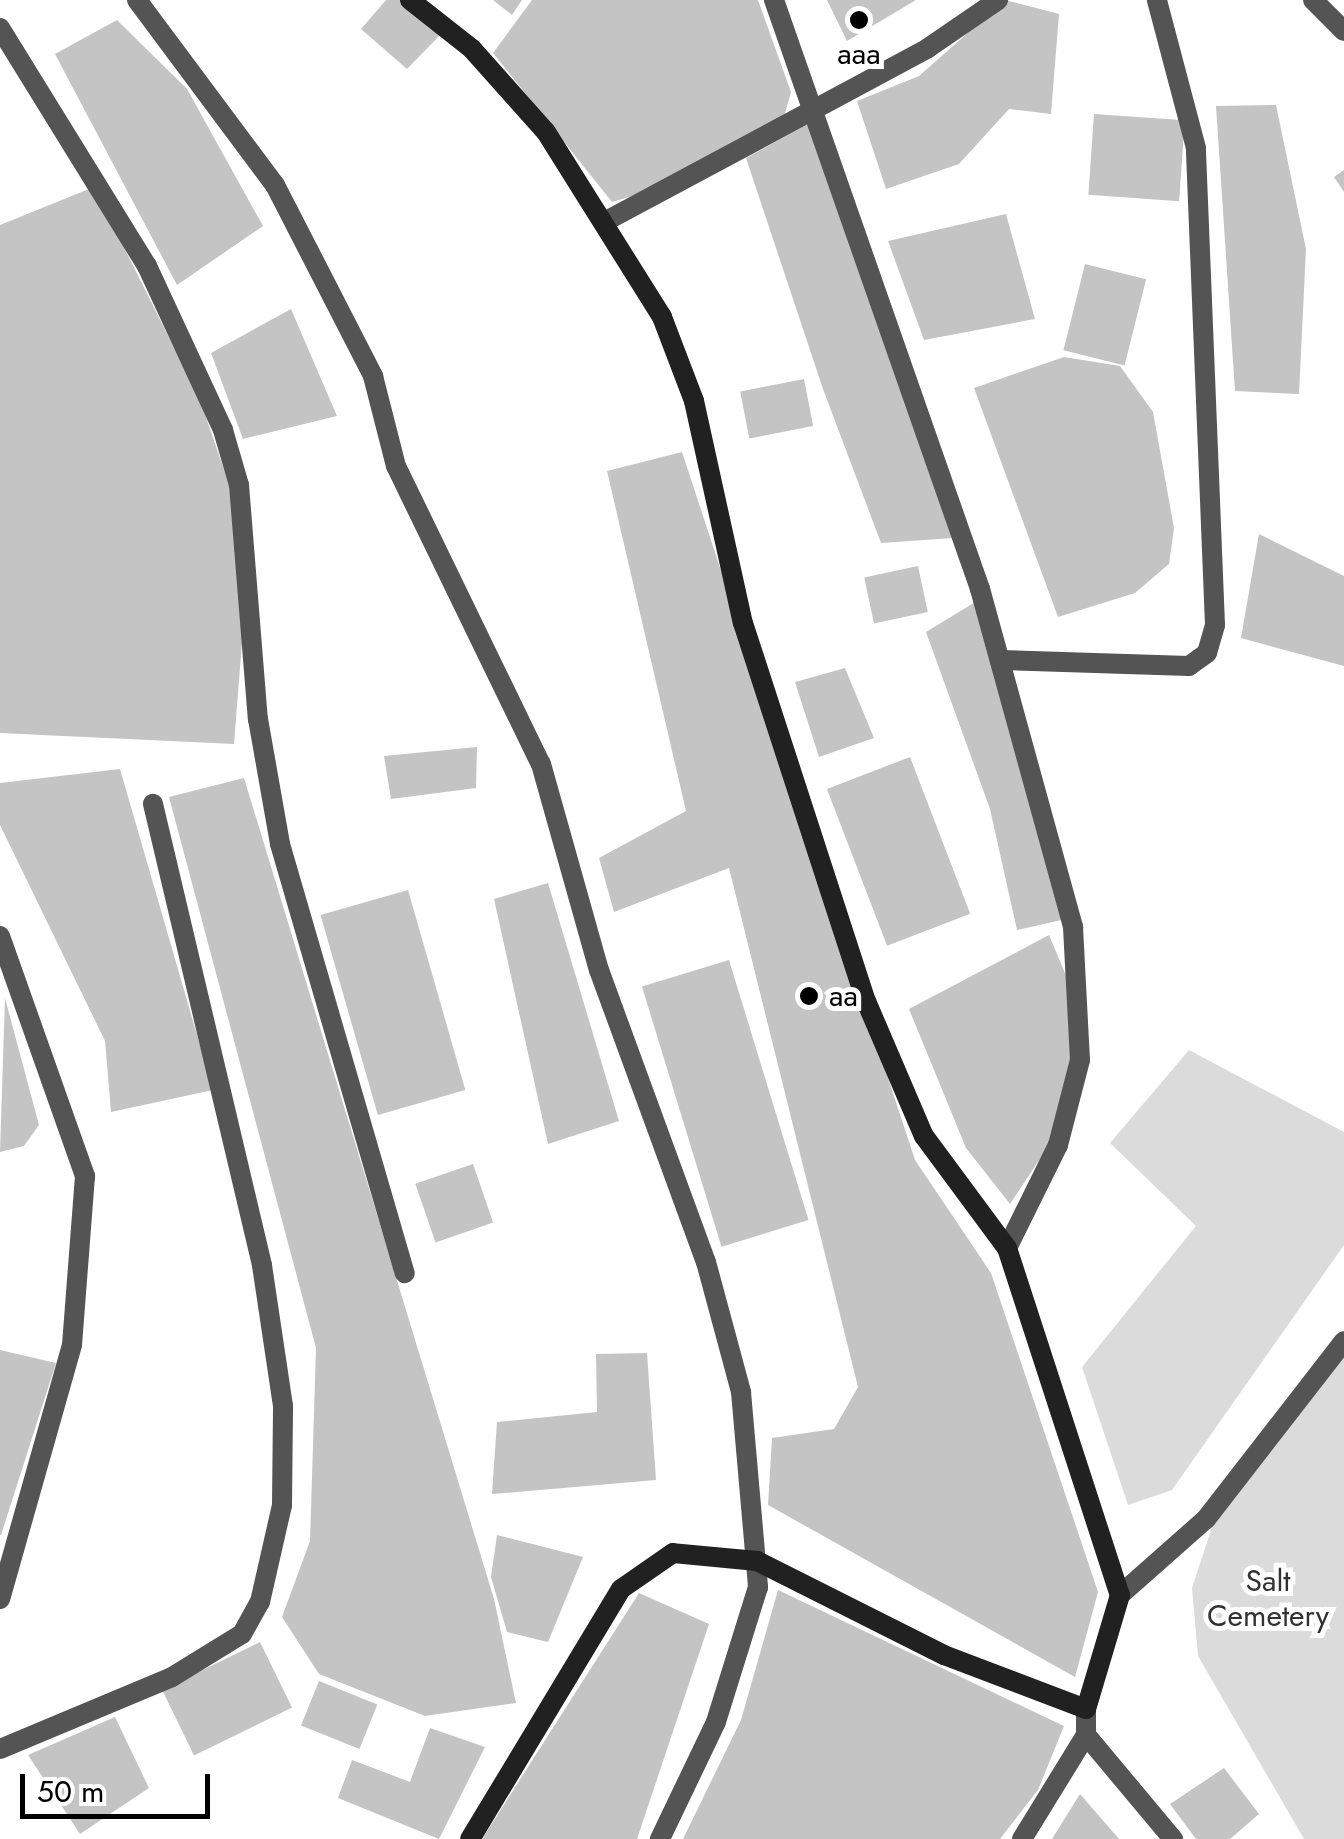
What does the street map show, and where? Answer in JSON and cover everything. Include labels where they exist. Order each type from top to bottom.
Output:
[{"type":"street","points":[[137,0],[275,186],[373,376],[396,466],[541,764],[599,970],[706,1262],[741,1392],[757,1561],[755,1618],[660,1839]]},
{"type":"street","points":[[410,0],[496,76],[606,221],[662,317],[694,401],[743,622],[866,1001],[924,1136],[1007,1248],[1120,1595]]},
{"type":"street","points":[[774,0],[1000,660],[1073,927],[1082,1006],[1080,1060],[1058,1146],[1007,1248]]},
{"type":"street","points":[[606,221],[812,109],[998,0]]},
{"type":"street","points":[[1000,660],[1189,666],[1207,653],[1215,625],[1196,148],[1157,0]]},
{"type":"street","points":[[1313,0],[1344,32]]},
{"type":"street","points":[[0,28],[147,266],[223,430],[240,485],[258,719],[280,844],[405,1272]]},
{"type":"street","points":[[0,1749],[172,1677],[242,1634],[260,1602],[282,1505],[283,1406],[259,1246],[153,804]]},
{"type":"street","points":[[0,936],[85,1176],[72,1346],[3,1585]]},
{"type":"street","points":[[1022,1839],[1086,1735],[1086,1709],[1120,1595],[1206,1519],[1344,1341]]},
{"type":"street","points":[[470,1839],[621,1589],[673,1553],[757,1561],[944,1654],[1086,1709]]},
{"type":"street","points":[[1086,1735],[1174,1839]]},
{"type":"green space","points":[[1189,1050],[1344,1132],[1344,1245],[1172,1490],[1128,1505],[1082,1367],[1196,1226],[1110,1143]]},
{"type":"green space","name":"Salt Cemetery","points":[[1344,1357],[1344,1839],[1304,1839],[1198,1656],[1192,1588],[1218,1509]]},
{"type":"building","points":[[386,0],[401,0],[442,33],[407,69],[361,29]]},
{"type":"building","points":[[493,0],[522,0],[512,15]]},
{"type":"building","points":[[532,0],[758,0],[791,92],[784,117],[659,188],[612,202],[493,53]]},
{"type":"building","name":"aaa","points":[[827,0],[916,0],[847,41]]},
{"type":"building","points":[[1005,0],[1059,14],[1051,114],[1009,109],[959,164],[886,189],[857,101],[919,76]]},
{"type":"building","points":[[117,20],[187,89],[263,226],[177,285],[55,54]]},
{"type":"building","points":[[1276,105],[1306,249],[1299,394],[1235,391],[1216,106]]},
{"type":"building","points":[[1094,114],[1185,120],[1179,201],[1088,195]]},
{"type":"building","points":[[808,124],[953,538],[881,543],[823,389],[746,158]]},
{"type":"building","points":[[1344,170],[1344,192],[1334,177]]},
{"type":"building","points":[[94,187],[200,400],[229,484],[245,604],[234,744],[0,733],[0,225]]},
{"type":"building","points":[[1006,214],[1035,319],[924,340],[888,241]]},
{"type":"building","points":[[1085,264],[1146,279],[1125,366],[1063,350]]},
{"type":"building","points":[[291,309],[337,416],[243,439],[211,353]]},
{"type":"building","points":[[1064,357],[1120,366],[1153,412],[1174,528],[1169,564],[1135,593],[1058,617],[974,388]]},
{"type":"building","points":[[804,379],[813,426],[749,439],[740,391]]},
{"type":"building","name":"aa","points":[[682,452],[915,1160],[991,1273],[1098,1592],[1075,1677],[768,1505],[772,1438],[834,1429],[858,1387],[729,868],[614,912],[599,858],[686,811],[607,471]]},
{"type":"building","points":[[1259,534],[1344,576],[1344,666],[1241,638]]},
{"type":"building","points":[[918,566],[928,612],[874,623],[864,577]]},
{"type":"building","points":[[977,601],[1066,919],[1017,930],[990,809],[926,632]]},
{"type":"building","points":[[845,668],[874,738],[819,757],[795,682]]},
{"type":"building","points":[[477,747],[476,788],[391,799],[384,756]]},
{"type":"building","name":"aa","points":[[910,757],[970,914],[887,946],[827,789]]},
{"type":"building","points":[[120,769],[213,1090],[111,1112],[105,1041],[0,825],[0,783]]},
{"type":"building","points":[[244,778],[494,1599],[516,1703],[425,1716],[319,1674],[282,1617],[310,1541],[316,1348],[169,797]]},
{"type":"building","points":[[548,883],[619,1121],[548,1144],[494,899]]},
{"type":"building","points":[[408,890],[465,1090],[378,1115],[321,915]]},
{"type":"building","name":"aa","points":[[1049,935],[1075,997],[1072,1062],[1057,1133],[1010,1204],[966,1148],[909,1009]]},
{"type":"building","name":"aa","points":[[729,960],[809,1220],[722,1247],[642,987]]},
{"type":"building","points":[[5,998],[39,1125],[24,1146],[0,1152]]},
{"type":"building","points":[[473,1164],[493,1223],[436,1242],[415,1184]]},
{"type":"building","points":[[0,1350],[56,1363],[1,1535],[0,1535]]},
{"type":"building","points":[[647,1353],[656,1480],[492,1494],[497,1422],[597,1412],[596,1354]]},
{"type":"building","points":[[497,1535],[583,1557],[548,1642],[507,1632],[491,1577]]},
{"type":"building","points":[[778,1590],[1064,1726],[1038,1790],[1000,1839],[683,1839],[741,1720]]},
{"type":"building","points":[[639,1593],[709,1624],[637,1839],[482,1839]]},
{"type":"building","points":[[260,1642],[292,1708],[194,1755],[162,1690]]},
{"type":"building","points":[[319,1681],[377,1705],[359,1749],[301,1726]]},
{"type":"building","points":[[115,1717],[149,1788],[80,1834],[28,1755]]},
{"type":"building","points":[[430,1728],[485,1747],[439,1839],[338,1798],[352,1760],[410,1782]]},
{"type":"building","points":[[1224,1768],[1259,1814],[1230,1839],[1196,1839],[1170,1804]]},
{"type":"building","points":[[1080,1794],[1119,1839],[1052,1839]]},
{"type":"place","name":"aaa","points":[[859,20]]},
{"type":"place","name":"aa","points":[[809,996]]}]
